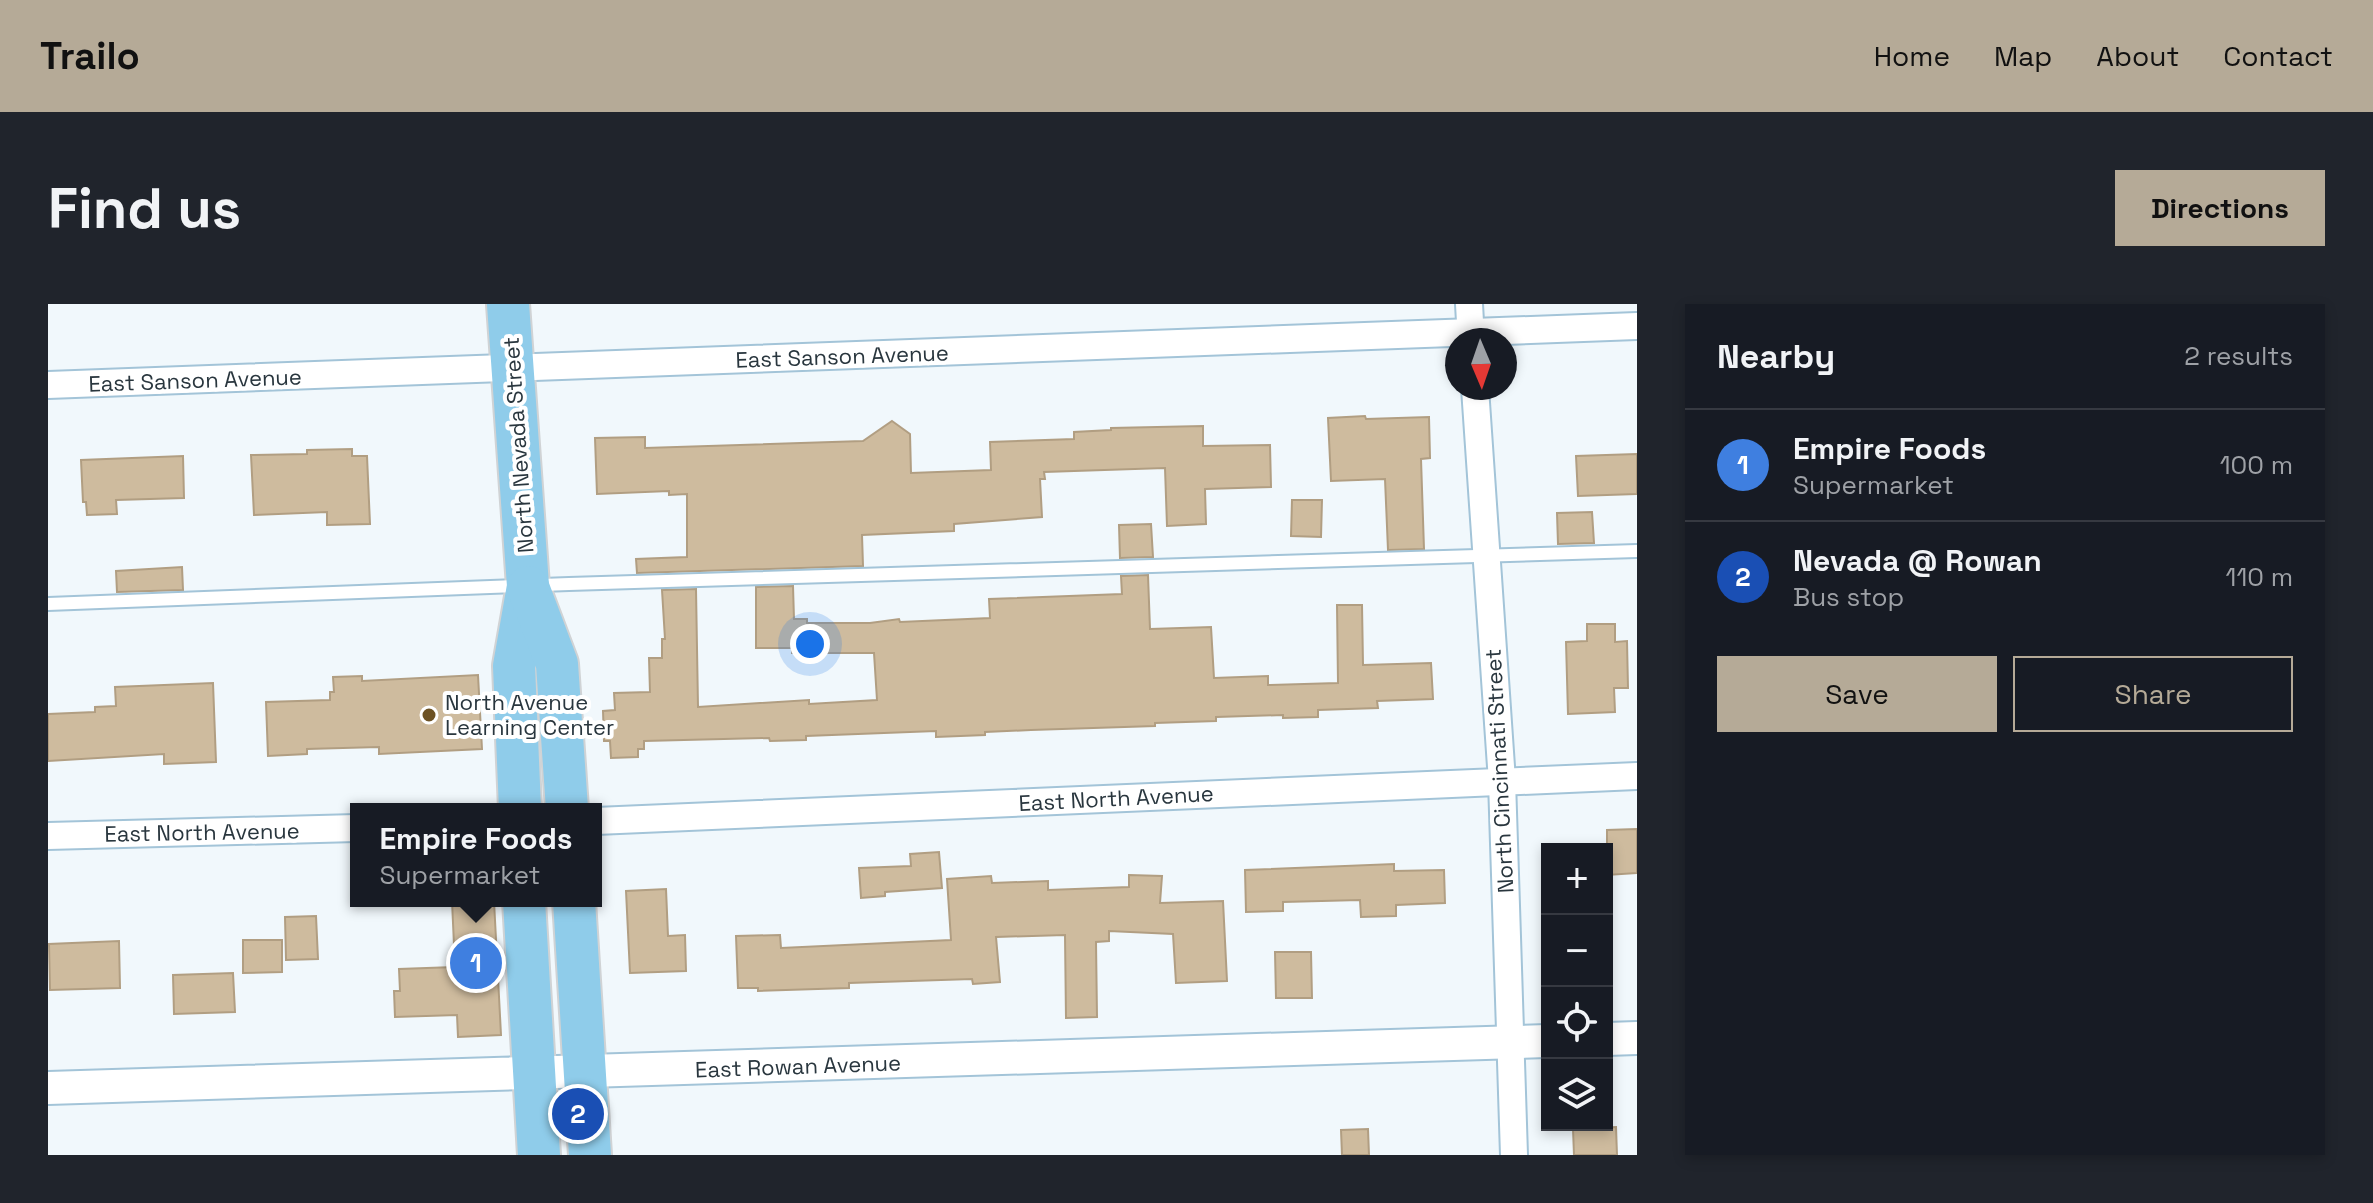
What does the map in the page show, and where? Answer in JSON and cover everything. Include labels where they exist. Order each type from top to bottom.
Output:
[{"type":"main road","name":"North Nevada Street","points":[[508,304],[528,586],[514,666],[520,803]]},
{"type":"main road","name":"North Nevada Street","points":[[528,586],[557,664],[567,803]]},
{"type":"main road","points":[[524,907],[539,1155]]},
{"type":"main road","points":[[574,907],[590,1155]]},
{"type":"street","points":[[1469,304],[1470,328]]},
{"type":"street","name":"East Sanson Avenue","points":[[1517,333],[1637,326]]},
{"type":"street","name":"East Sanson Avenue","points":[[48,385],[1445,337]]},
{"type":"street","name":"North Cincinnati Street","points":[[1476,400],[1502,781],[1514,1155]]},
{"type":"street","name":"East North Avenue","points":[[602,821],[1637,776]]},
{"type":"street","name":"East North Avenue","points":[[48,836],[350,828]]},
{"type":"street","points":[[1613,1039],[1637,1038]]},
{"type":"street","name":"East Rowan Avenue","points":[[48,1088],[1541,1041]]},
{"type":"lane","points":[[48,604],[1637,551]]},
{"type":"building","points":[[1365,416],[1366,419],[1429,417],[1430,458],[1421,459],[1424,549],[1388,550],[1385,479],[1331,481],[1328,418]]},
{"type":"building","points":[[892,421],[910,434],[911,473],[991,470],[990,442],[1074,439],[1074,432],[1111,428],[1203,426],[1203,446],[1270,445],[1271,487],[1205,489],[1206,524],[1167,526],[1165,468],[1044,472],[1045,479],[1040,479],[1042,517],[954,524],[954,531],[862,535],[863,566],[637,573],[636,559],[687,557],[687,494],[669,495],[669,491],[597,494],[595,438],[645,437],[645,448],[863,441]]},
{"type":"building","points":[[352,449],[352,456],[367,456],[370,524],[327,525],[327,512],[254,515],[251,455]]},
{"type":"building","points":[[1637,454],[1637,494],[1578,496],[1576,456]]},
{"type":"building","points":[[183,456],[184,498],[116,500],[117,514],[87,515],[86,502],[83,502],[81,460]]},
{"type":"building","points":[[1292,500],[1322,500],[1321,537],[1291,536]]},
{"type":"building","points":[[1592,512],[1594,543],[1558,544],[1557,513]]},
{"type":"building","points":[[1151,524],[1153,557],[1120,558],[1119,525]]},
{"type":"building","points":[[182,567],[183,590],[117,592],[116,571]]},
{"type":"building","points":[[1148,575],[1150,629],[1211,627],[1214,678],[1268,676],[1268,685],[1338,683],[1337,605],[1362,605],[1363,665],[1431,663],[1433,699],[1377,701],[1378,708],[1318,710],[1318,717],[1216,717],[1216,721],[1155,723],[1155,726],[985,732],[985,735],[936,737],[936,731],[806,736],[806,740],[644,741],[644,749],[638,749],[638,757],[611,758],[610,741],[604,741],[603,711],[615,710],[614,693],[650,692],[649,658],[662,658],[662,639],[665,639],[662,590],[696,589],[698,707],[809,700],[809,704],[877,700],[874,653],[792,653],[792,648],[756,648],[756,587],[793,586],[794,619],[807,619],[807,623],[870,623],[899,619],[900,622],[990,618],[989,599],[1122,594],[1121,576]]},
{"type":"building","points":[[1587,624],[1615,624],[1615,642],[1627,641],[1628,688],[1614,688],[1615,712],[1568,714],[1566,642],[1587,641]]},
{"type":"building","points":[[478,675],[482,749],[379,754],[379,747],[307,749],[307,754],[268,756],[266,702],[330,700],[330,692],[334,692],[333,677],[362,676],[362,681]]},
{"type":"building","points":[[213,683],[216,762],[164,764],[164,754],[48,761],[48,714],[95,712],[95,707],[116,706],[115,687]]},
{"type":"building","points":[[1637,829],[1637,873],[1613,875],[1613,843],[1607,843],[1607,830]]},
{"type":"building","points":[[939,852],[942,888],[885,892],[885,896],[861,898],[859,868],[911,866],[910,854]]},
{"type":"building","points":[[1394,864],[1394,871],[1444,870],[1445,903],[1396,905],[1396,916],[1361,917],[1360,900],[1283,902],[1283,911],[1246,912],[1245,870]]},
{"type":"building","points":[[1129,875],[1162,876],[1160,903],[1223,901],[1227,981],[1176,983],[1173,934],[1109,931],[1109,941],[1096,942],[1097,1017],[1066,1018],[1065,935],[996,937],[1000,982],[973,984],[972,979],[849,983],[849,988],[758,991],[758,988],[738,988],[736,936],[780,935],[781,948],[951,940],[947,879],[991,876],[992,883],[1048,881],[1048,890],[1129,887]]},
{"type":"building","points":[[666,889],[668,936],[685,935],[686,971],[630,973],[626,891]]},
{"type":"building","points":[[452,907],[494,907],[501,1035],[458,1037],[457,1015],[395,1017],[394,991],[400,991],[399,969],[455,967]]},
{"type":"building","points":[[316,916],[318,959],[286,960],[285,917]]},
{"type":"building","points":[[243,940],[282,940],[282,972],[243,973]]},
{"type":"building","points":[[119,941],[120,988],[50,990],[49,944]]},
{"type":"building","points":[[1275,952],[1311,952],[1312,998],[1276,998]]},
{"type":"building","points":[[233,973],[235,1012],[174,1014],[173,975]]},
{"type":"building","points":[[1616,1127],[1617,1155],[1574,1155],[1573,1131],[1613,1131]]},
{"type":"building","points":[[1368,1129],[1369,1155],[1342,1155],[1341,1130]]},
{"type":"place","name":"North Avenue Learning Center","points":[[429,715]]},
{"type":"place","name":"Empire Foods","points":[[476,963]]},
{"type":"place","name":"Nevada @ Rowan","points":[[578,1114]]}]
